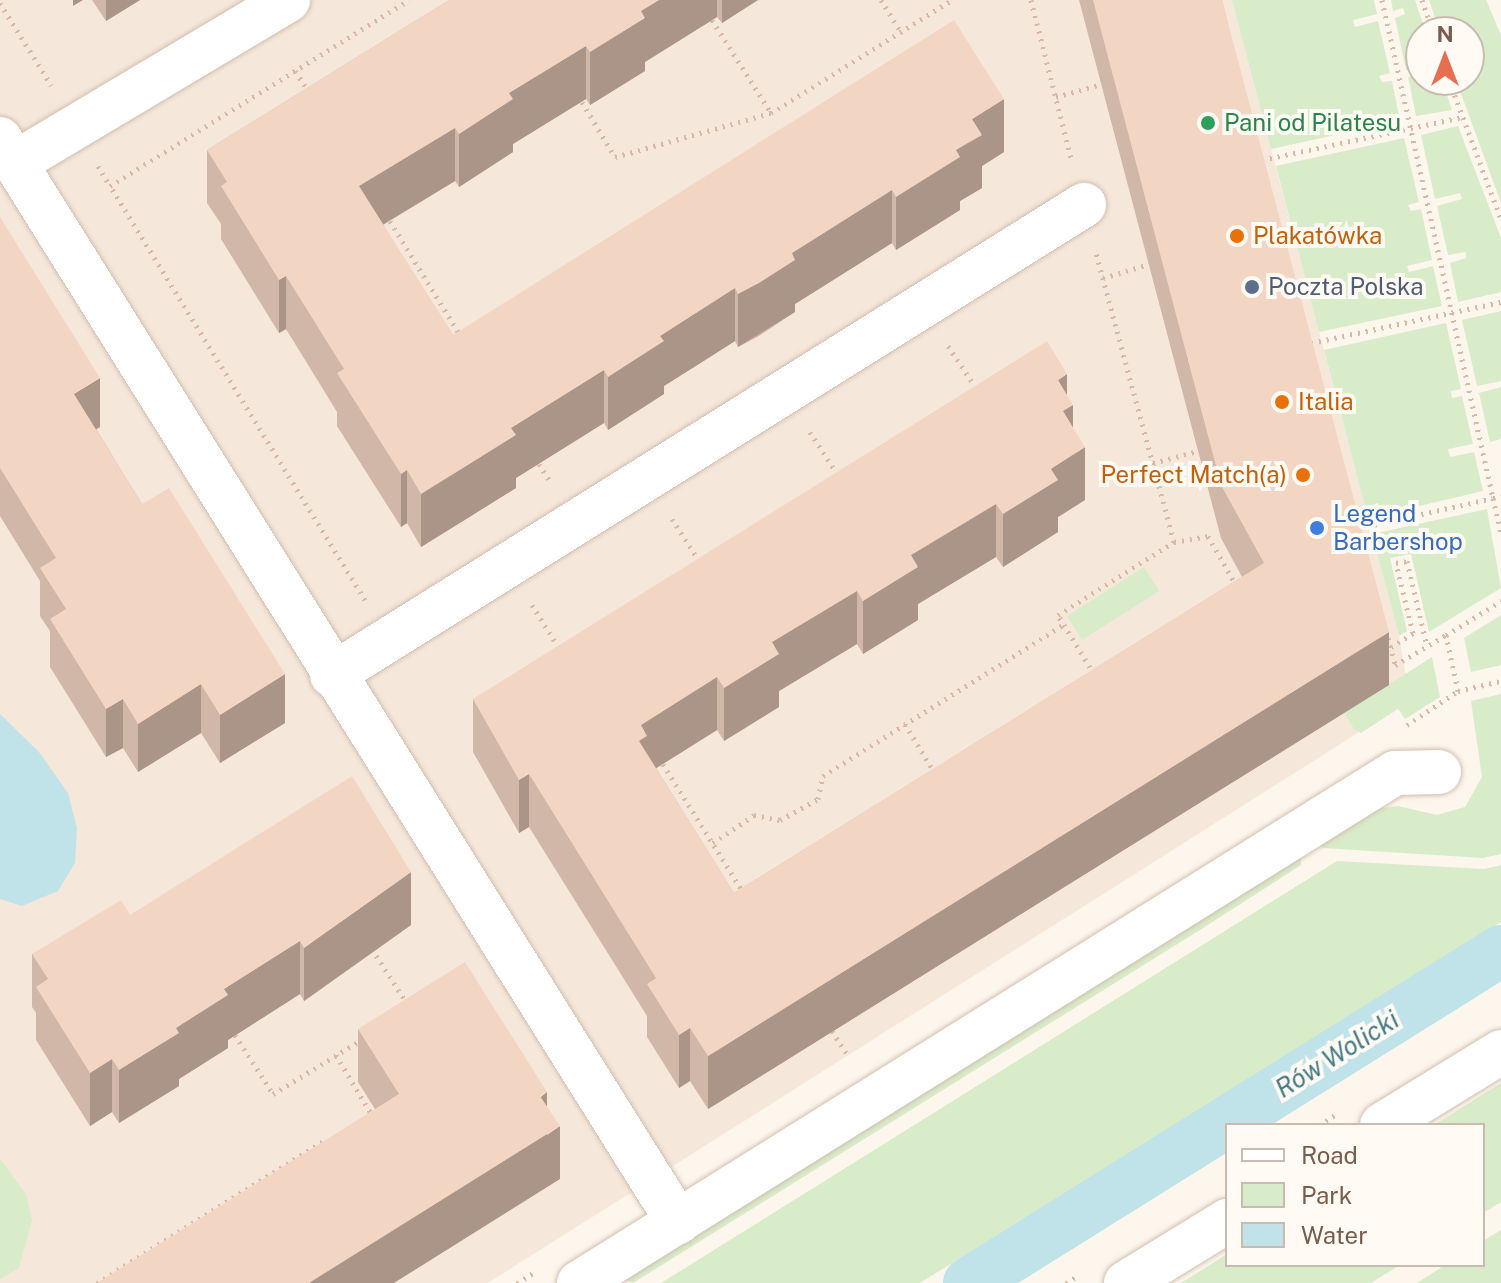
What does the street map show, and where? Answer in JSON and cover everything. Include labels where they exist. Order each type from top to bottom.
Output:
[{"type":"street","points":[[288,0],[8,151],[332,675],[678,1222]]},
{"type":"street","points":[[332,675],[1084,205]]},
{"type":"street","points":[[579,1283],[1395,773],[1439,772]]},
{"type":"street","points":[[1385,1123],[1501,1052]]},
{"type":"street","points":[[1126,1283],[1225,1222]]},
{"type":"path","points":[[389,639],[110,186],[409,0]]},
{"type":"path","points":[[881,0],[901,32]]},
{"type":"path","points":[[582,102],[615,157],[771,113],[952,0]]},
{"type":"path","points":[[1031,0],[1174,542]]},
{"type":"path","points":[[1382,0],[1501,532]]},
{"type":"path","points":[[0,3],[60,99]]},
{"type":"path","points":[[712,20],[771,113]]},
{"type":"path","points":[[295,71],[317,104]]},
{"type":"path","points":[[1056,97],[1102,84]]},
{"type":"path","points":[[1455,96],[1501,219]]},
{"type":"path","points":[[1262,160],[1462,117]]},
{"type":"path","points":[[1258,146],[1266,175]]},
{"type":"path","points":[[390,221],[464,342]]},
{"type":"path","points":[[1103,278],[1149,264]]},
{"type":"path","points":[[1311,343],[1501,302]]},
{"type":"path","points":[[921,307],[982,397]]},
{"type":"path","points":[[1307,328],[1315,359]]},
{"type":"path","points":[[785,392],[843,484]]},
{"type":"path","points":[[1153,463],[1198,451]]},
{"type":"path","points":[[647,478],[705,571]]},
{"type":"path","points":[[1359,528],[1501,496]]},
{"type":"path","points":[[1355,513],[1363,543]]},
{"type":"path","points":[[1096,678],[1058,615],[1174,542],[1208,536],[1242,597]]},
{"type":"path","points":[[1391,647],[1413,633],[1396,563],[1407,561],[1427,646]]},
{"type":"path","points":[[507,566],[565,658]]},
{"type":"path","points":[[1387,633],[1395,665],[1501,601]]},
{"type":"path","points":[[713,843],[754,815],[780,820],[818,799],[823,776],[1064,624]]},
{"type":"path","points":[[1446,635],[1458,691]]},
{"type":"path","points":[[905,724],[945,789]]},
{"type":"path","points":[[663,764],[745,895]]},
{"type":"path","points":[[372,949],[411,1010]]},
{"type":"path","points":[[832,1031],[848,1056]]},
{"type":"path","points":[[235,1035],[273,1094],[374,1033]]},
{"type":"path","points":[[336,1055],[376,1123]]},
{"type":"path","points":[[357,1120],[370,1112]]},
{"type":"path","points":[[97,1283],[331,1136]]},
{"type":"path","points":[[216,1208],[222,1219]]},
{"type":"shaded area","points":[[0,0],[1232,0],[1399,636],[1410,700],[488,1283],[0,1283]]},
{"type":"green space","points":[[1232,0],[1374,0],[1377,14],[1353,20],[1355,27],[1378,21],[1390,73],[1379,76],[1382,82],[1392,81],[1400,121],[1271,149]]},
{"type":"green space","points":[[1391,0],[1415,0],[1420,16],[1405,16],[1405,65],[1395,18],[1405,14],[1403,8],[1393,11]]},
{"type":"green space","points":[[1429,0],[1486,0],[1501,35],[1501,203],[1462,96],[1485,96],[1485,16],[1434,16]]},
{"type":"green space","points":[[1412,96],[1447,96],[1452,110],[1416,116]]},
{"type":"green space","points":[[1458,126],[1501,238],[1501,292],[1458,302],[1450,263],[1466,258],[1466,252],[1448,255],[1437,206],[1462,199],[1460,193],[1435,199],[1421,135]]},
{"type":"green space","points":[[1404,138],[1419,202],[1408,205],[1411,211],[1421,209],[1432,260],[1407,266],[1409,272],[1433,266],[1442,306],[1319,332],[1276,166]]},
{"type":"green space","points":[[1501,311],[1501,381],[1477,386],[1462,320]]},
{"type":"green space","points":[[1446,323],[1461,389],[1451,391],[1452,398],[1462,396],[1473,444],[1448,449],[1450,457],[1474,452],[1483,491],[1368,518],[1324,350]]},
{"type":"green space","points":[[1501,387],[1501,439],[1490,442],[1479,393]]},
{"type":"green space","points":[[1487,509],[1501,588],[1429,632],[1411,554],[1390,558],[1407,631],[1399,636],[1372,534]]},
{"type":"green space","points":[[1144,567],[1159,591],[1082,640],[1067,616]]},
{"type":"green space","points":[[1501,615],[1501,665],[1471,672],[1464,638]]},
{"type":"green space","points":[[1432,657],[1440,697],[1405,719],[1398,709],[1361,733],[1354,729],[1344,713]]},
{"type":"green space","points":[[1501,694],[1501,854],[1483,858],[1323,848],[1319,842],[1376,809],[1398,806],[1437,815],[1465,807],[1482,777],[1471,701]]},
{"type":"green space","points":[[1301,853],[1301,865],[1200,930],[633,1283],[625,1279]]},
{"type":"green space","points":[[1337,861],[1484,869],[1501,865],[1501,922],[920,1283],[661,1283]]},
{"type":"green space","points":[[1501,1083],[1501,1202],[1485,1212],[1485,1123],[1437,1123]]},
{"type":"green space","points":[[0,1159],[26,1194],[32,1220],[19,1268],[0,1279]]},
{"type":"green space","points":[[1501,1230],[1501,1283],[1417,1283],[1442,1267],[1485,1267],[1485,1240]]},
{"type":"green space","points":[[1225,1255],[1225,1267],[1397,1267],[1371,1283],[1181,1283]]},
{"type":"water","points":[[0,714],[39,752],[68,793],[77,828],[75,863],[58,891],[22,906],[0,899]]},
{"type":"building","points":[[449,0],[659,0],[641,11],[645,18],[590,52],[586,46],[509,93],[513,99],[459,134],[455,128],[359,186],[453,335],[954,20],[1004,99],[972,119],[982,135],[956,150],[960,157],[896,197],[892,190],[792,253],[795,260],[759,283],[738,294],[735,288],[660,336],[664,341],[608,377],[604,370],[511,428],[516,435],[421,494],[407,470],[401,474],[337,373],[344,369],[286,276],[279,280],[221,186],[227,182],[207,150]]},
{"type":"building","points":[[1093,0],[1222,0],[1389,632],[708,1056],[690,1028],[679,1035],[647,984],[656,978],[529,774],[519,780],[473,699],[1047,341],[1067,374],[1058,380],[1073,405],[1063,411],[1085,447],[1051,469],[1058,480],[1003,514],[996,504],[911,555],[918,567],[863,601],[857,591],[772,642],[779,654],[724,688],[717,677],[641,725],[647,736],[639,741],[734,893],[1264,563],[1221,485]]},
{"type":"building","points":[[0,217],[100,378],[74,394],[142,504],[169,488],[285,674],[220,715],[201,684],[138,724],[123,699],[106,709],[50,619],[66,609],[40,568],[56,558],[0,468]]},
{"type":"building","points":[[352,776],[411,872],[304,948],[300,941],[224,989],[228,995],[176,1028],[179,1033],[119,1070],[112,1059],[90,1073],[36,987],[48,979],[32,954],[121,900],[130,915]]},
{"type":"building","points":[[465,962],[547,1092],[540,1096],[560,1126],[309,1283],[97,1283],[399,1094],[358,1029]]},
{"type":"waterway","name":"Rów Wolicki","points":[[1225,1123],[1501,951]]},
{"type":"waterway","name":"Rów Wolicki","points":[[969,1283],[1225,1123]]},
{"type":"place","name":"Pani od Pilatesu","points":[[1208,123]]},
{"type":"place","name":"Plakatówka","points":[[1237,236]]},
{"type":"place","name":"Poczta Polska","points":[[1252,287]]},
{"type":"place","name":"Italia","points":[[1282,402]]},
{"type":"place","name":"Perfect Match(a)","points":[[1303,475]]},
{"type":"place","name":"Legend Barbershop","points":[[1317,528]]}]
